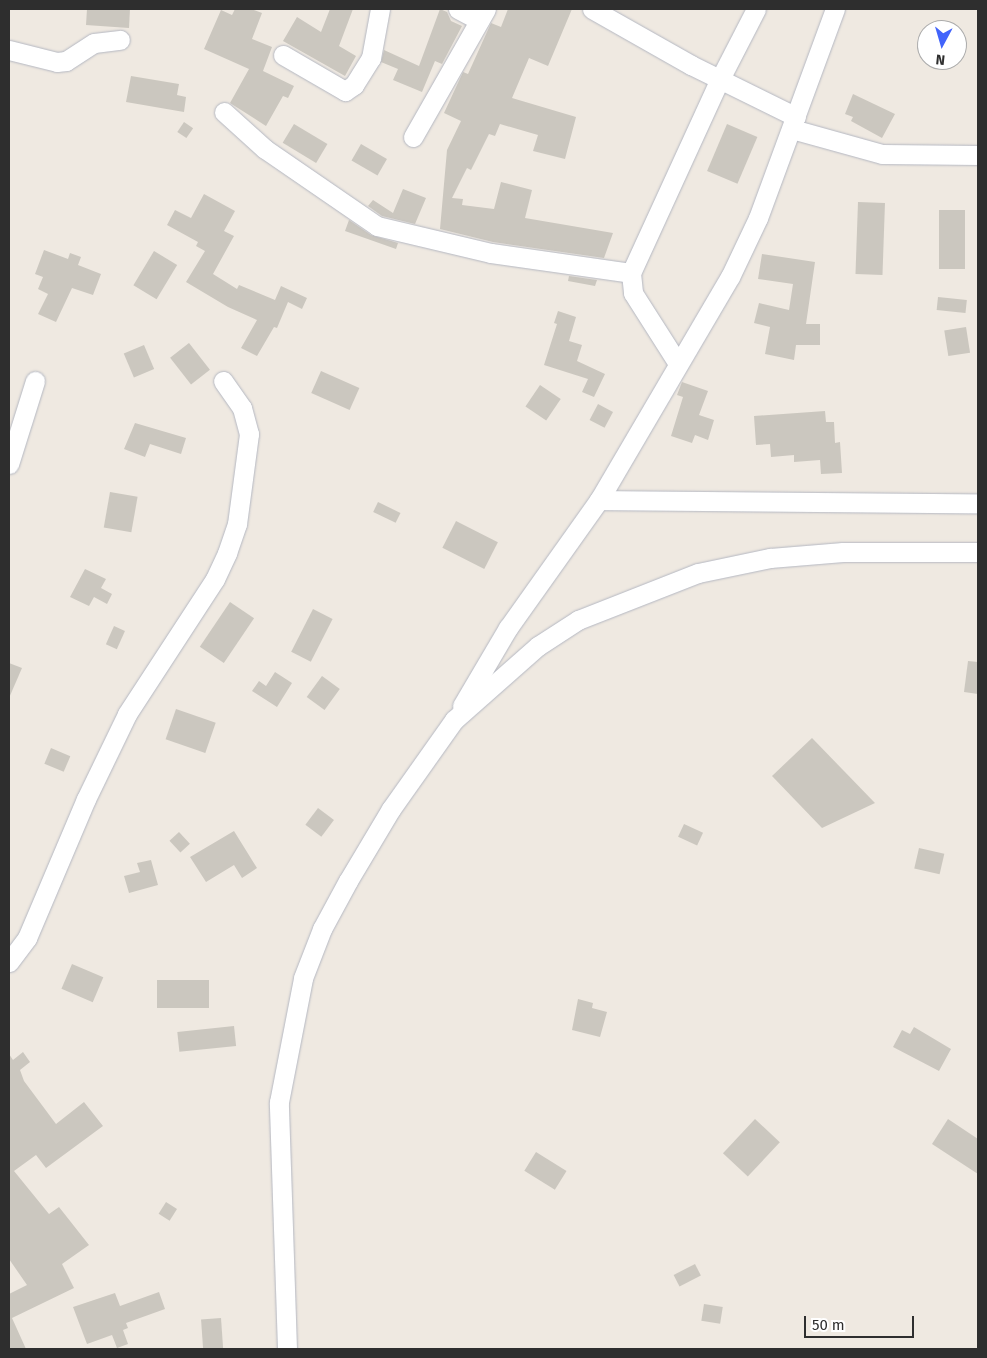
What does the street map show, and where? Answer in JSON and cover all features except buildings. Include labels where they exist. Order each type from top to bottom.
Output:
[{"type":"street","points":[[283,55],[344,91],[354,85],[371,58],[380,9]]},
{"type":"street","points":[[413,137],[483,14],[458,9]]},
{"type":"street","points":[[592,9],[720,79],[794,123],[882,154],[978,155]]},
{"type":"street","points":[[677,362],[633,293],[631,274],[720,79],[756,9]]},
{"type":"street","points":[[287,1349],[279,1102],[303,978],[322,929],[391,809],[454,720],[508,628],[599,500],[677,362],[730,277],[758,218],[835,9]]},
{"type":"street","points":[[9,50],[57,62],[66,62],[94,42],[120,40]]},
{"type":"street","points":[[224,112],[266,149],[377,226],[491,253],[631,274]]},
{"type":"street","points":[[9,464],[34,381]]},
{"type":"street","points":[[9,962],[27,938],[86,799],[127,714],[211,586],[227,553],[237,524],[249,434],[242,408],[223,381]]},
{"type":"street","points":[[599,500],[978,503]]},
{"type":"street","points":[[454,720],[538,646],[578,620],[698,573],[770,558],[843,552],[978,552]]},
{"type":"street","points":[[508,628],[509,643],[515,649],[523,652],[538,646]]}]
